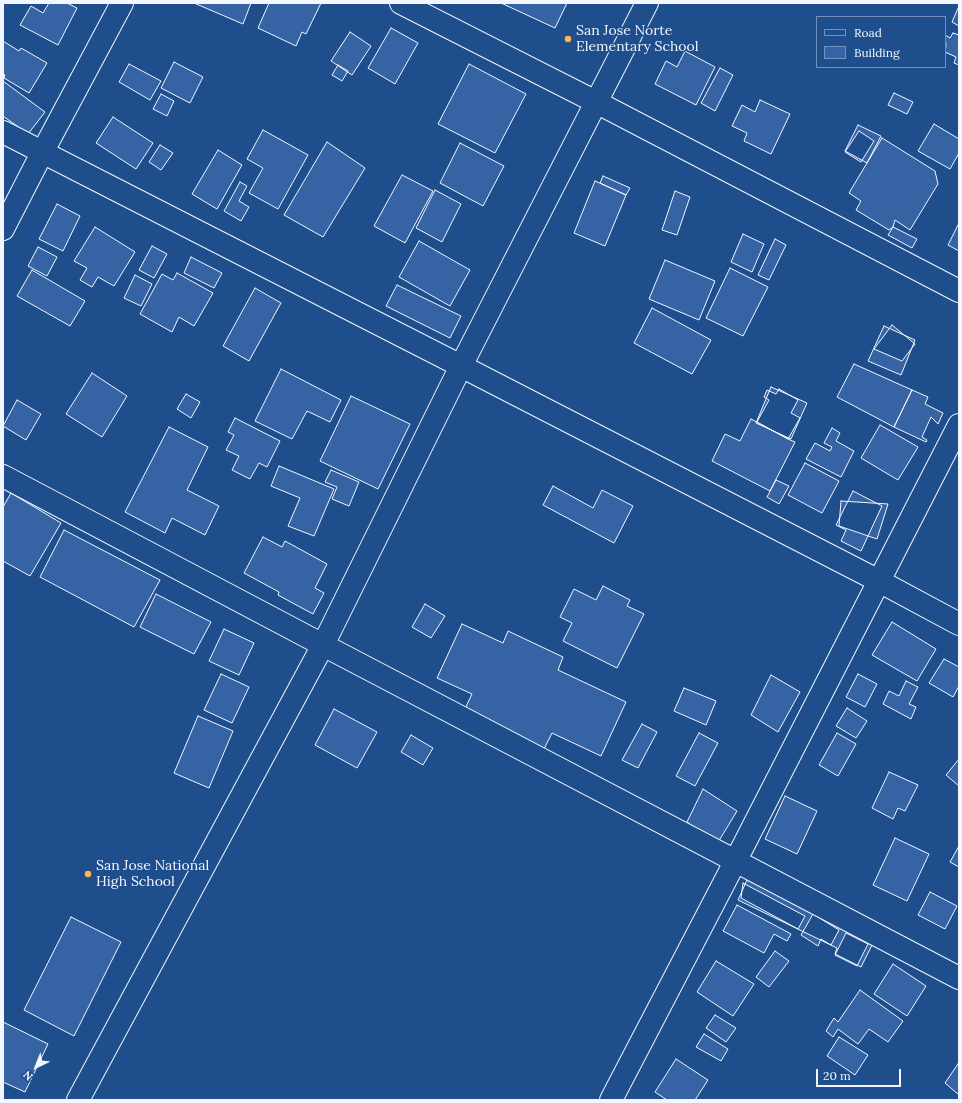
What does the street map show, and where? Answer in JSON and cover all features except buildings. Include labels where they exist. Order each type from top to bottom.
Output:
[{"type":"street","points":[[3,229],[122,3]]},
{"type":"street","points":[[401,3],[596,102],[959,291]]},
{"type":"street","points":[[78,1100],[323,645],[461,366],[647,3]]},
{"type":"street","points":[[3,132],[879,581],[959,624]]},
{"type":"street","points":[[611,1100],[959,425]]},
{"type":"street","points":[[3,476],[959,978]]},
{"type":"place","name":"San Jose Norte Elementary School","points":[[568,39]]},
{"type":"place","name":"San Jose National High School","points":[[88,874]]}]
